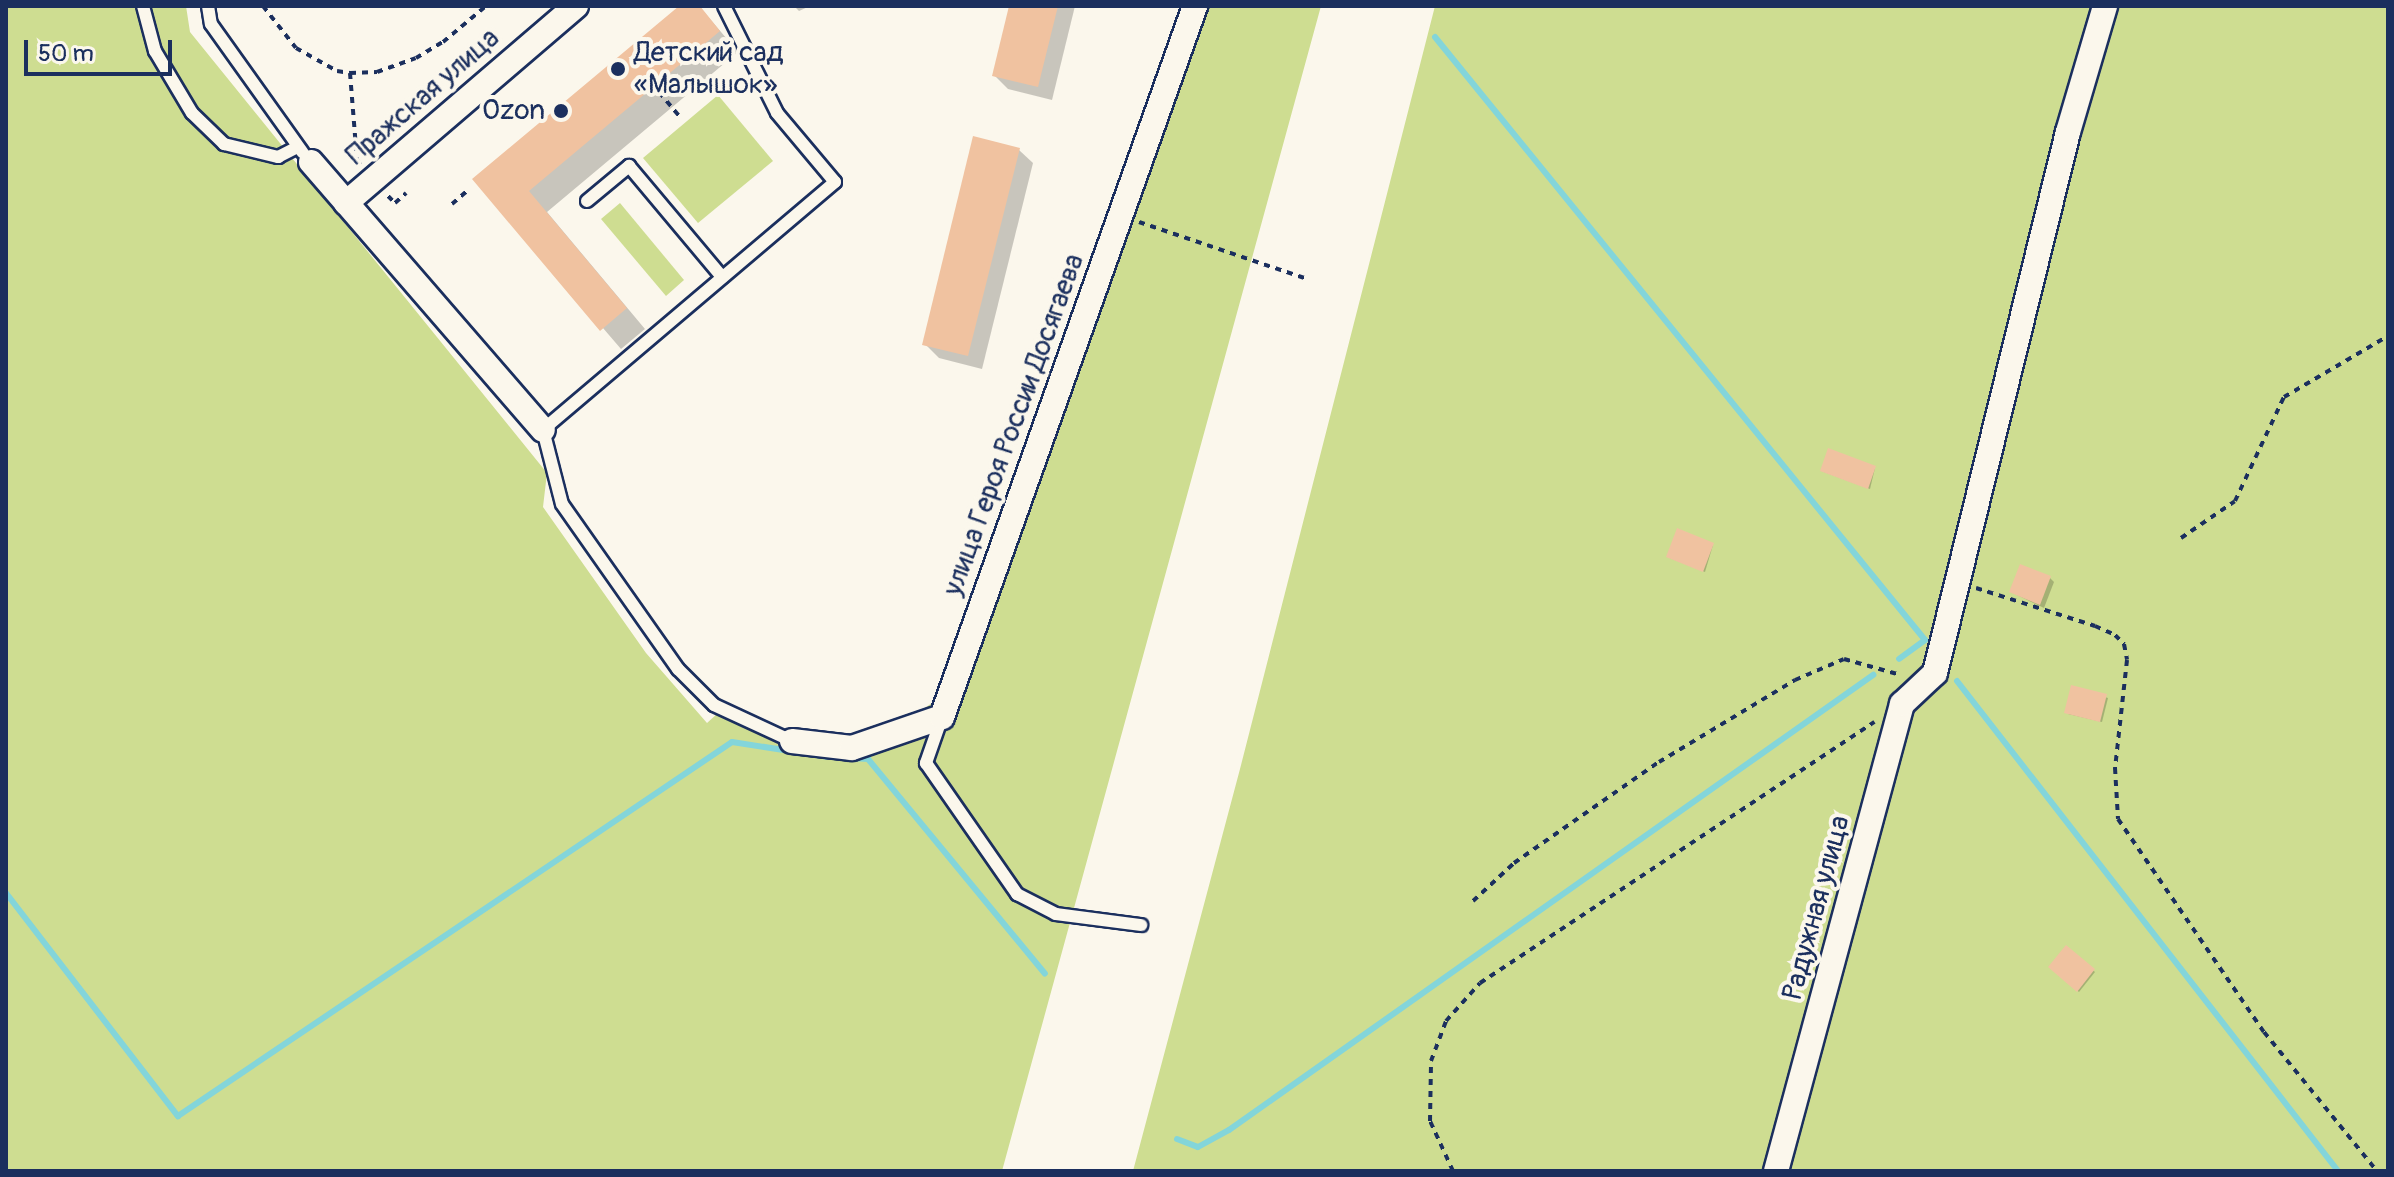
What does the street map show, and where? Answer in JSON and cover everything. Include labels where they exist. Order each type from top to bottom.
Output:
[{"type":"street","name":"Пражская улица","points":[[346,203],[576,6]]},
{"type":"street","name":"улица Героя России Досягаева","points":[[942,717],[1195,6]]},
{"type":"street","points":[[1902,704],[1935,673],[2068,132],[2105,6]]},
{"type":"street","points":[[304,154],[543,430]]},
{"type":"street","name":"Радужная улица","points":[[1776,1171],[1902,704]]},
{"type":"street","points":[[792,741],[852,748],[942,717]]},
{"type":"lane","points":[[143,6],[155,51],[192,113],[224,144],[278,157],[304,154],[211,24],[208,6]]},
{"type":"lane","points":[[724,6],[777,113],[835,182],[543,430],[562,504],[588,547],[678,669],[714,705],[792,741]]},
{"type":"lane","points":[[587,201],[629,166],[722,277]]},
{"type":"lane","points":[[942,717],[926,763],[1017,894],[1056,914],[1141,925]]},
{"type":"path","points":[[263,6],[296,48],[337,71],[350,73],[377,72],[416,58],[443,42],[486,6]]},
{"type":"path","points":[[350,73],[357,160]]},
{"type":"path","points":[[659,92],[681,118]]},
{"type":"path","points":[[452,204],[467,191]]},
{"type":"path","points":[[1120,215],[1307,279]]},
{"type":"path","points":[[2181,538],[2235,501],[2284,397],[2388,336]]},
{"type":"path","points":[[1958,582],[2095,626],[2115,635],[2124,644],[2127,660],[2115,768],[2118,819],[2264,1032],[2377,1171]]},
{"type":"path","points":[[1473,901],[1514,863],[1659,762],[1795,680],[1844,659],[1894,675],[1935,673]]},
{"type":"path","points":[[1453,1171],[1430,1121],[1431,1061],[1446,1021],[1480,983],[1902,704]]},
{"type":"green space","points":[[6,6],[186,6],[190,32],[547,473],[543,507],[646,653],[707,723],[729,703],[797,737],[867,736],[905,722],[939,698],[1189,6],[1321,6],[1002,1171],[6,1171]]},
{"type":"green space","points":[[1435,6],[2388,6],[2388,1171],[1133,1171],[1240,769]]},
{"type":"green space","points":[[718,95],[773,161],[698,223],[643,158]]},
{"type":"green space","points":[[620,203],[684,280],[666,296],[601,219]]},
{"type":"building","points":[[679,6],[700,6],[720,31],[529,191],[627,308],[600,331],[472,179]]},
{"type":"building","points":[[1009,6],[1058,6],[1038,87],[992,76]]},
{"type":"building","points":[[973,136],[1020,148],[968,356],[922,345]]},
{"type":"building","points":[[1828,448],[1876,466],[1868,489],[1820,471]]},
{"type":"building","points":[[1677,528],[1714,543],[1703,572],[1666,557]]},
{"type":"building","points":[[2020,564],[2051,576],[2040,605],[2009,592]]},
{"type":"building","points":[[2071,685],[2107,694],[2100,722],[2064,713]]},
{"type":"building","points":[[2066,945],[2095,969],[2077,992],[2048,967]]},
{"type":"waterway","points":[[1435,37],[1925,640],[1899,659]]},
{"type":"waterway","points":[[1177,1139],[1198,1147],[1229,1130],[1873,675]]},
{"type":"waterway","points":[[1957,681],[2338,1171]]},
{"type":"waterway","points":[[6,893],[178,1116],[732,742],[829,757]]},
{"type":"waterway","points":[[852,758],[868,759],[1045,974]]},
{"type":"place","name":"Детский сад «Малышок»","points":[[618,69]]},
{"type":"place","name":"Ozon","points":[[561,111]]}]
